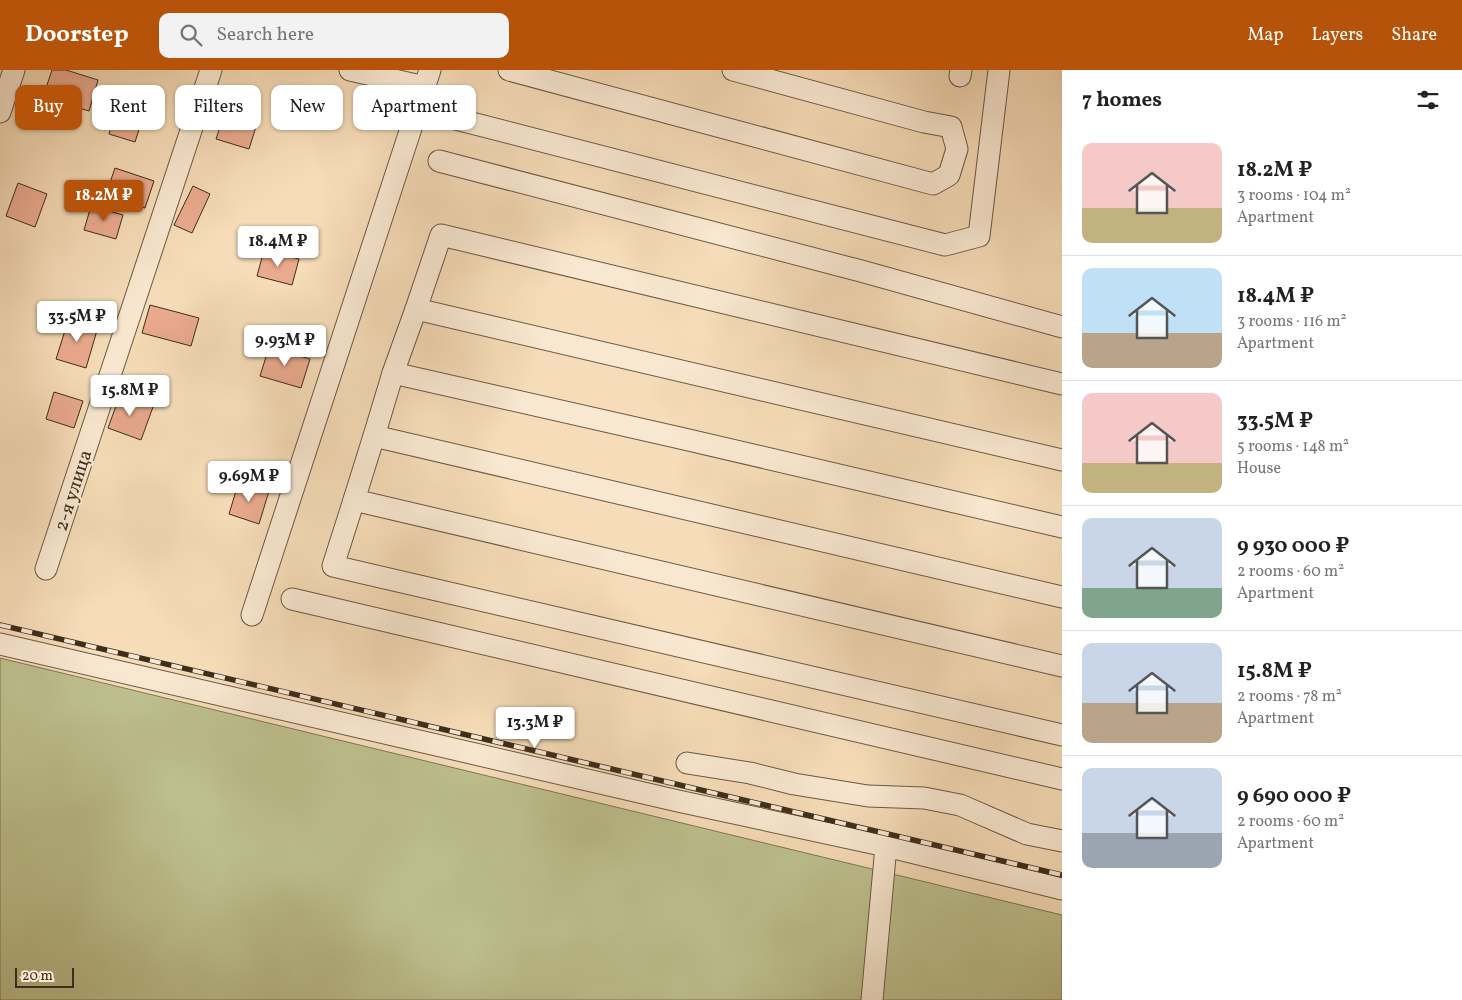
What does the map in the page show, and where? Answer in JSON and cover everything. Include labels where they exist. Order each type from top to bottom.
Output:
[{"type":"street","points":[[0,112],[14,70]]},
{"type":"street","name":"2-я улица","points":[[46,569],[211,70]]},
{"type":"street","points":[[252,615],[427,79],[350,70]]},
{"type":"street","points":[[509,70],[933,184],[949,175],[957,149],[951,127],[924,122],[781,76],[733,70]]},
{"type":"street","points":[[476,124],[945,246],[979,236],[999,70]]},
{"type":"street","points":[[439,161],[841,266],[1062,327]]},
{"type":"street","points":[[1062,384],[441,235],[393,373],[333,566],[1062,735]]},
{"type":"street","points":[[416,309],[1062,460]]},
{"type":"street","points":[[393,373],[1062,528]]},
{"type":"street","points":[[374,436],[1062,597]]},
{"type":"street","points":[[354,500],[1062,666]]},
{"type":"street","points":[[292,599],[1062,779]]},
{"type":"street","points":[[0,644],[678,801],[886,846],[1062,889]]},
{"type":"street","points":[[688,762],[750,773],[794,784],[868,796],[924,798],[960,805],[1027,834],[1062,841]]},
{"type":"street","points":[[872,1000],[886,846]]},
{"type":"green space","points":[[0,658],[1062,915],[1062,1000],[0,1000]]},
{"type":"building","points":[[52,70],[66,70],[98,80],[97,85],[92,85],[92,101],[89,111],[82,109],[82,85],[47,85]]},
{"type":"building","points":[[110,130],[139,130],[135,142],[109,134]]},
{"type":"building","points":[[219,130],[255,130],[249,149],[216,139]]},
{"type":"building","points":[[115,168],[154,181],[145,208],[106,194]]},
{"type":"building","points":[[18,183],[47,194],[35,227],[6,216]]},
{"type":"building","points":[[193,186],[210,194],[192,233],[174,225]]},
{"type":"building","points":[[91,206],[123,215],[116,239],[84,230]]},
{"type":"building","points":[[264,250],[299,259],[292,285],[257,276]]},
{"type":"building","points":[[150,305],[199,318],[191,346],[142,333]]},
{"type":"building","points":[[69,318],[98,327],[86,368],[56,359]]},
{"type":"building","points":[[269,347],[310,359],[301,388],[260,376]]},
{"type":"building","points":[[54,392],[83,401],[74,428],[46,419]]},
{"type":"building","points":[[120,395],[153,407],[141,440],[108,428]]},
{"type":"building","points":[[239,481],[269,491],[259,524],[229,514]]},
{"type":"railway","points":[[0,625],[1062,875]]}]
